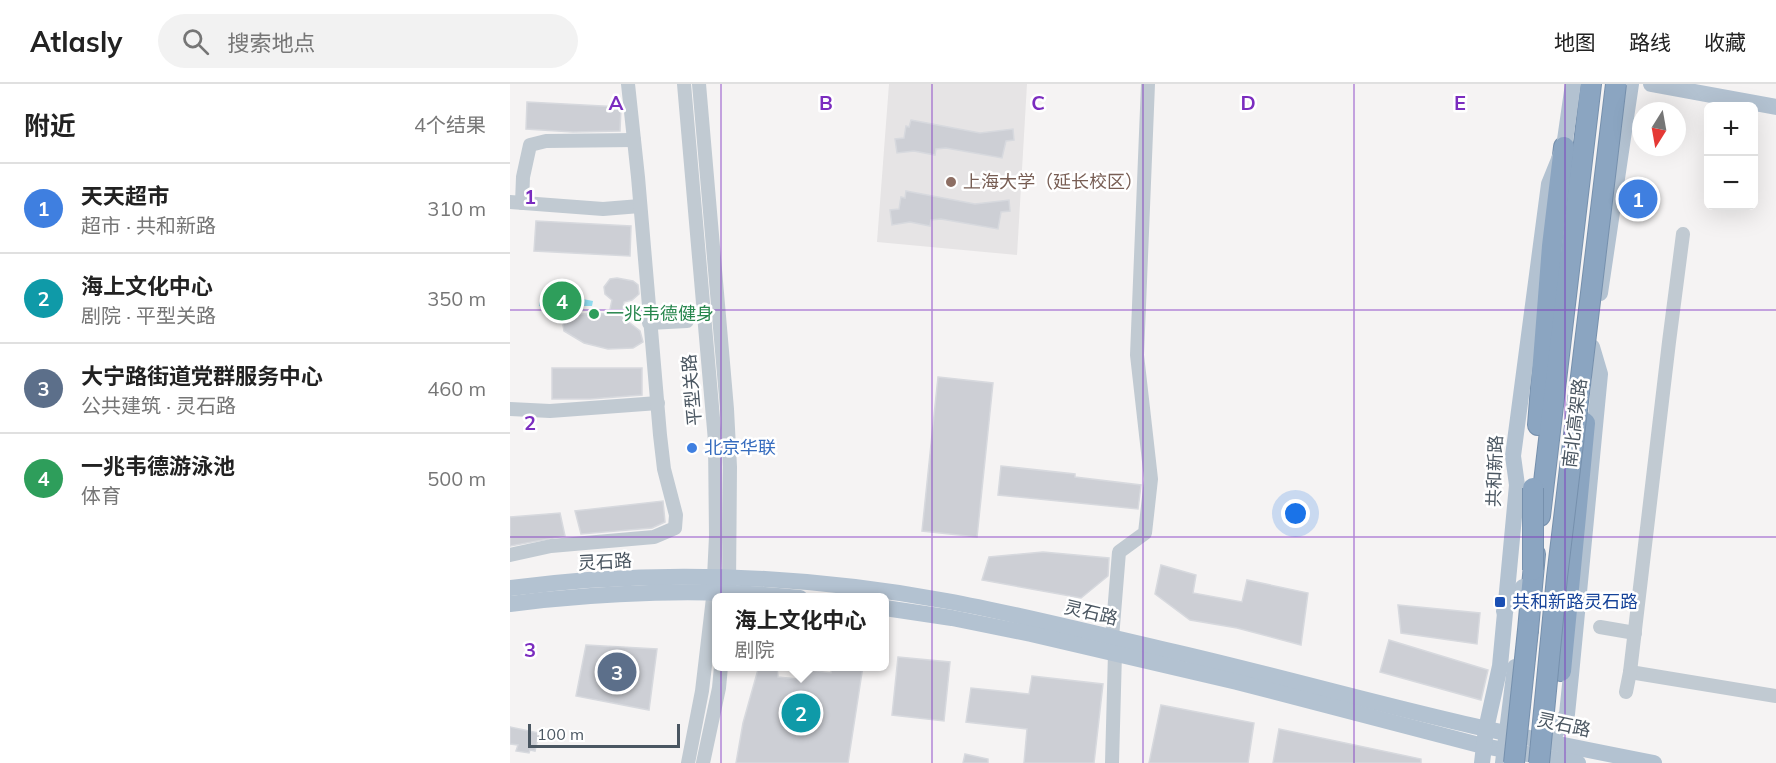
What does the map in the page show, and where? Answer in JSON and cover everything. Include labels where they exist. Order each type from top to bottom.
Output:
[{"type":"highway","name":"南北高架路","points":[[1507,752],[1533,570],[1591,84]]},
{"type":"highway","name":"南北高架路","points":[[1547,758],[1557,577],[1616,84]]},
{"type":"highway","points":[[1533,570],[1533,488],[1552,246],[1564,147]]},
{"type":"highway","points":[[1547,758],[1561,671],[1592,347]]},
{"type":"main road","name":"共和新路","points":[[1482,763],[1500,666],[1517,485],[1513,456],[1549,184],[1564,147],[1573,84]]},
{"type":"main road","points":[[1547,758],[1567,714],[1600,374],[1592,347],[1631,84]]},
{"type":"main road","points":[[1651,84],[1776,107]]},
{"type":"main road","name":"共和新路","points":[[1507,752],[1569,174],[1564,147]]},
{"type":"main road","points":[[1517,485],[1533,513]]},
{"type":"main road","name":"灵石路","points":[[510,588],[609,580],[766,593]]},
{"type":"main road","name":"灵石路","points":[[510,604],[787,581],[934,599],[1485,737],[1507,752],[1578,763]]},
{"type":"main road","points":[[1504,611],[1523,587]]},
{"type":"main road","name":"灵石路","points":[[889,609],[1113,645]]},
{"type":"main road","name":"灵石路","points":[[1547,758],[1654,763]]},
{"type":"street","points":[[510,555],[551,546],[654,537],[675,528],[676,515],[664,469],[657,403],[628,84]]},
{"type":"street","name":"平型关路","points":[[684,84],[715,441],[716,536],[723,588]]},
{"type":"street","name":"平型关路","points":[[699,84],[727,409],[730,477],[723,588]]},
{"type":"street","points":[[1112,763],[1113,645],[1119,552],[1145,533],[1150,479],[1137,355],[1148,84]]},
{"type":"street","points":[[634,140],[546,141],[530,145],[516,202],[603,209],[640,206]]},
{"type":"street","points":[[1626,692],[1683,234]]},
{"type":"street","points":[[649,323],[687,321]]},
{"type":"street","points":[[510,409],[550,411],[657,403]]},
{"type":"street","points":[[1600,627],[1635,633]]},
{"type":"street","name":"平型关路","points":[[688,763],[712,642]]},
{"type":"street","points":[[703,763],[721,671]]},
{"type":"street","points":[[1630,672],[1776,696]]},
{"type":"shaded area","name":"上海大学（延长校区）","points":[[889,84],[1027,84],[1017,255],[877,242]]},
{"type":"water","points":[[542,291],[593,301],[592,306],[580,306],[564,312],[539,306]]},
{"type":"building","points":[[527,102],[621,107],[620,131],[573,132],[526,129]]},
{"type":"building","points":[[911,120],[980,133],[1013,129],[1014,140],[1006,141],[1002,158],[946,148],[936,149],[935,155],[914,151],[897,153],[895,139],[904,138],[906,126],[909,127]]},
{"type":"building","points":[[906,191],[975,204],[1009,200],[1010,211],[1001,212],[998,229],[941,219],[931,220],[930,226],[910,222],[892,225],[890,210],[899,209],[901,197],[905,198]]},
{"type":"building","points":[[536,221],[631,226],[630,256],[534,251]]},
{"type":"building","name":"一兆韦德健身","points":[[610,279],[633,281],[638,285],[639,294],[632,300],[624,302],[621,316],[640,331],[643,342],[633,348],[608,349],[584,343],[564,331],[563,325],[566,318],[571,315],[609,314],[612,300],[605,294],[604,287]]},
{"type":"building","points":[[552,368],[642,368],[642,395],[552,399]]},
{"type":"building","points":[[938,377],[993,383],[977,537],[922,531]]},
{"type":"building","points":[[1001,466],[1075,474],[1075,477],[1141,485],[1138,509],[998,495]]},
{"type":"building","points":[[663,501],[665,522],[652,528],[581,534],[575,511]]},
{"type":"building","points":[[560,513],[565,536],[510,546],[510,517]]},
{"type":"building","points":[[1043,552],[1109,558],[1108,576],[1081,598],[982,580],[989,557]]},
{"type":"building","points":[[1161,565],[1196,575],[1193,593],[1242,602],[1247,580],[1308,593],[1301,645],[1237,628],[1190,620],[1155,594]]},
{"type":"building","points":[[1398,605],[1480,613],[1477,644],[1401,633]]},
{"type":"building","points":[[1389,640],[1488,670],[1481,700],[1380,672]]},
{"type":"building","points":[[586,645],[657,649],[649,710],[576,696]]},
{"type":"building","points":[[898,657],[950,662],[944,721],[892,715]]},
{"type":"building","points":[[758,671],[777,671],[778,677],[798,679],[801,671],[831,673],[831,671],[862,671],[848,763],[736,763],[743,723]]},
{"type":"building","points":[[1032,676],[1103,684],[1094,763],[1024,763],[1027,729],[966,722],[971,688],[1029,694]]},
{"type":"building","points":[[1161,705],[1254,723],[1248,763],[1149,763]]},
{"type":"building","points":[[510,727],[539,733],[535,751],[530,750],[529,753],[516,751],[518,745],[510,744]]},
{"type":"building","points":[[1279,729],[1421,759],[1421,763],[1273,763]]},
{"type":"building","points":[[965,754],[988,759],[988,763],[963,763]]},
{"type":"place","name":"上海大学（延长校区）","points":[[951,182]]},
{"type":"place","name":"天天超市","points":[[1638,199]]},
{"type":"place","name":"一兆韦德游泳池","points":[[562,301]]},
{"type":"place","name":"一兆韦德健身","points":[[594,314]]},
{"type":"place","name":"北京华联","points":[[692,448]]},
{"type":"place","name":"共和新路灵石路","points":[[1500,602]]},
{"type":"place","name":"大宁路街道党群服务中心","points":[[617,672]]},
{"type":"place","name":"海上文化中心","points":[[801,713]]}]
